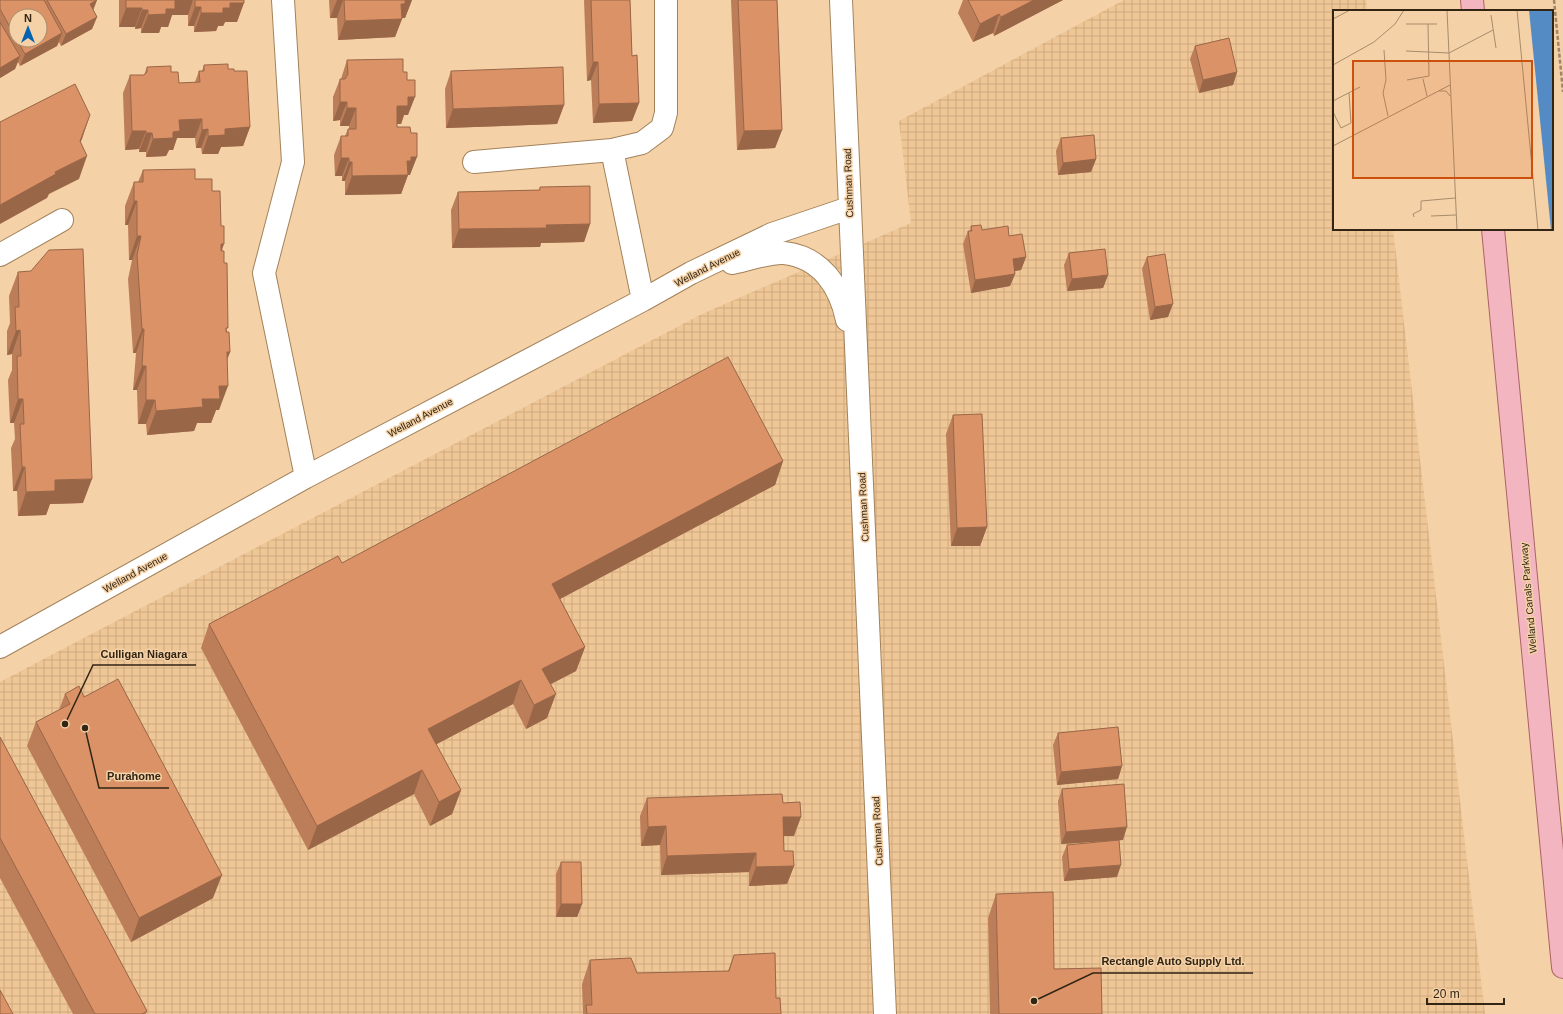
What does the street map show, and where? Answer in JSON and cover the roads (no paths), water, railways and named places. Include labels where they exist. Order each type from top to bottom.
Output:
[{"type":"main road","points":[[1472,0],[1473,10]]},
{"type":"main road","name":"Welland Canals Parkway","points":[[1493,230],[1563,967]]},
{"type":"street","points":[[283,0],[293,162],[264,273],[306,477]]},
{"type":"street","points":[[474,162],[612,150],[642,143],[662,128],[666,113],[666,0]]},
{"type":"street","name":"Cushman Road","points":[[842,0],[849,208],[885,1014]]},
{"type":"street","points":[[612,150],[643,300]]},
{"type":"street","name":"Welland Avenue","points":[[0,647],[306,477],[643,300],[691,273],[772,234],[849,208]]},
{"type":"street","points":[[0,255],[62,220]]},
{"type":"street","points":[[691,273],[762,256],[783,253],[799,257],[810,262],[824,271],[843,302],[856,366]]},
{"type":"place","name":"Culligan Niagara","points":[[65,724]]},
{"type":"place","name":"Purahome","points":[[85,728]]},
{"type":"place","name":"Rectangle Auto Supply Ltd.","points":[[1034,1001]]}]
